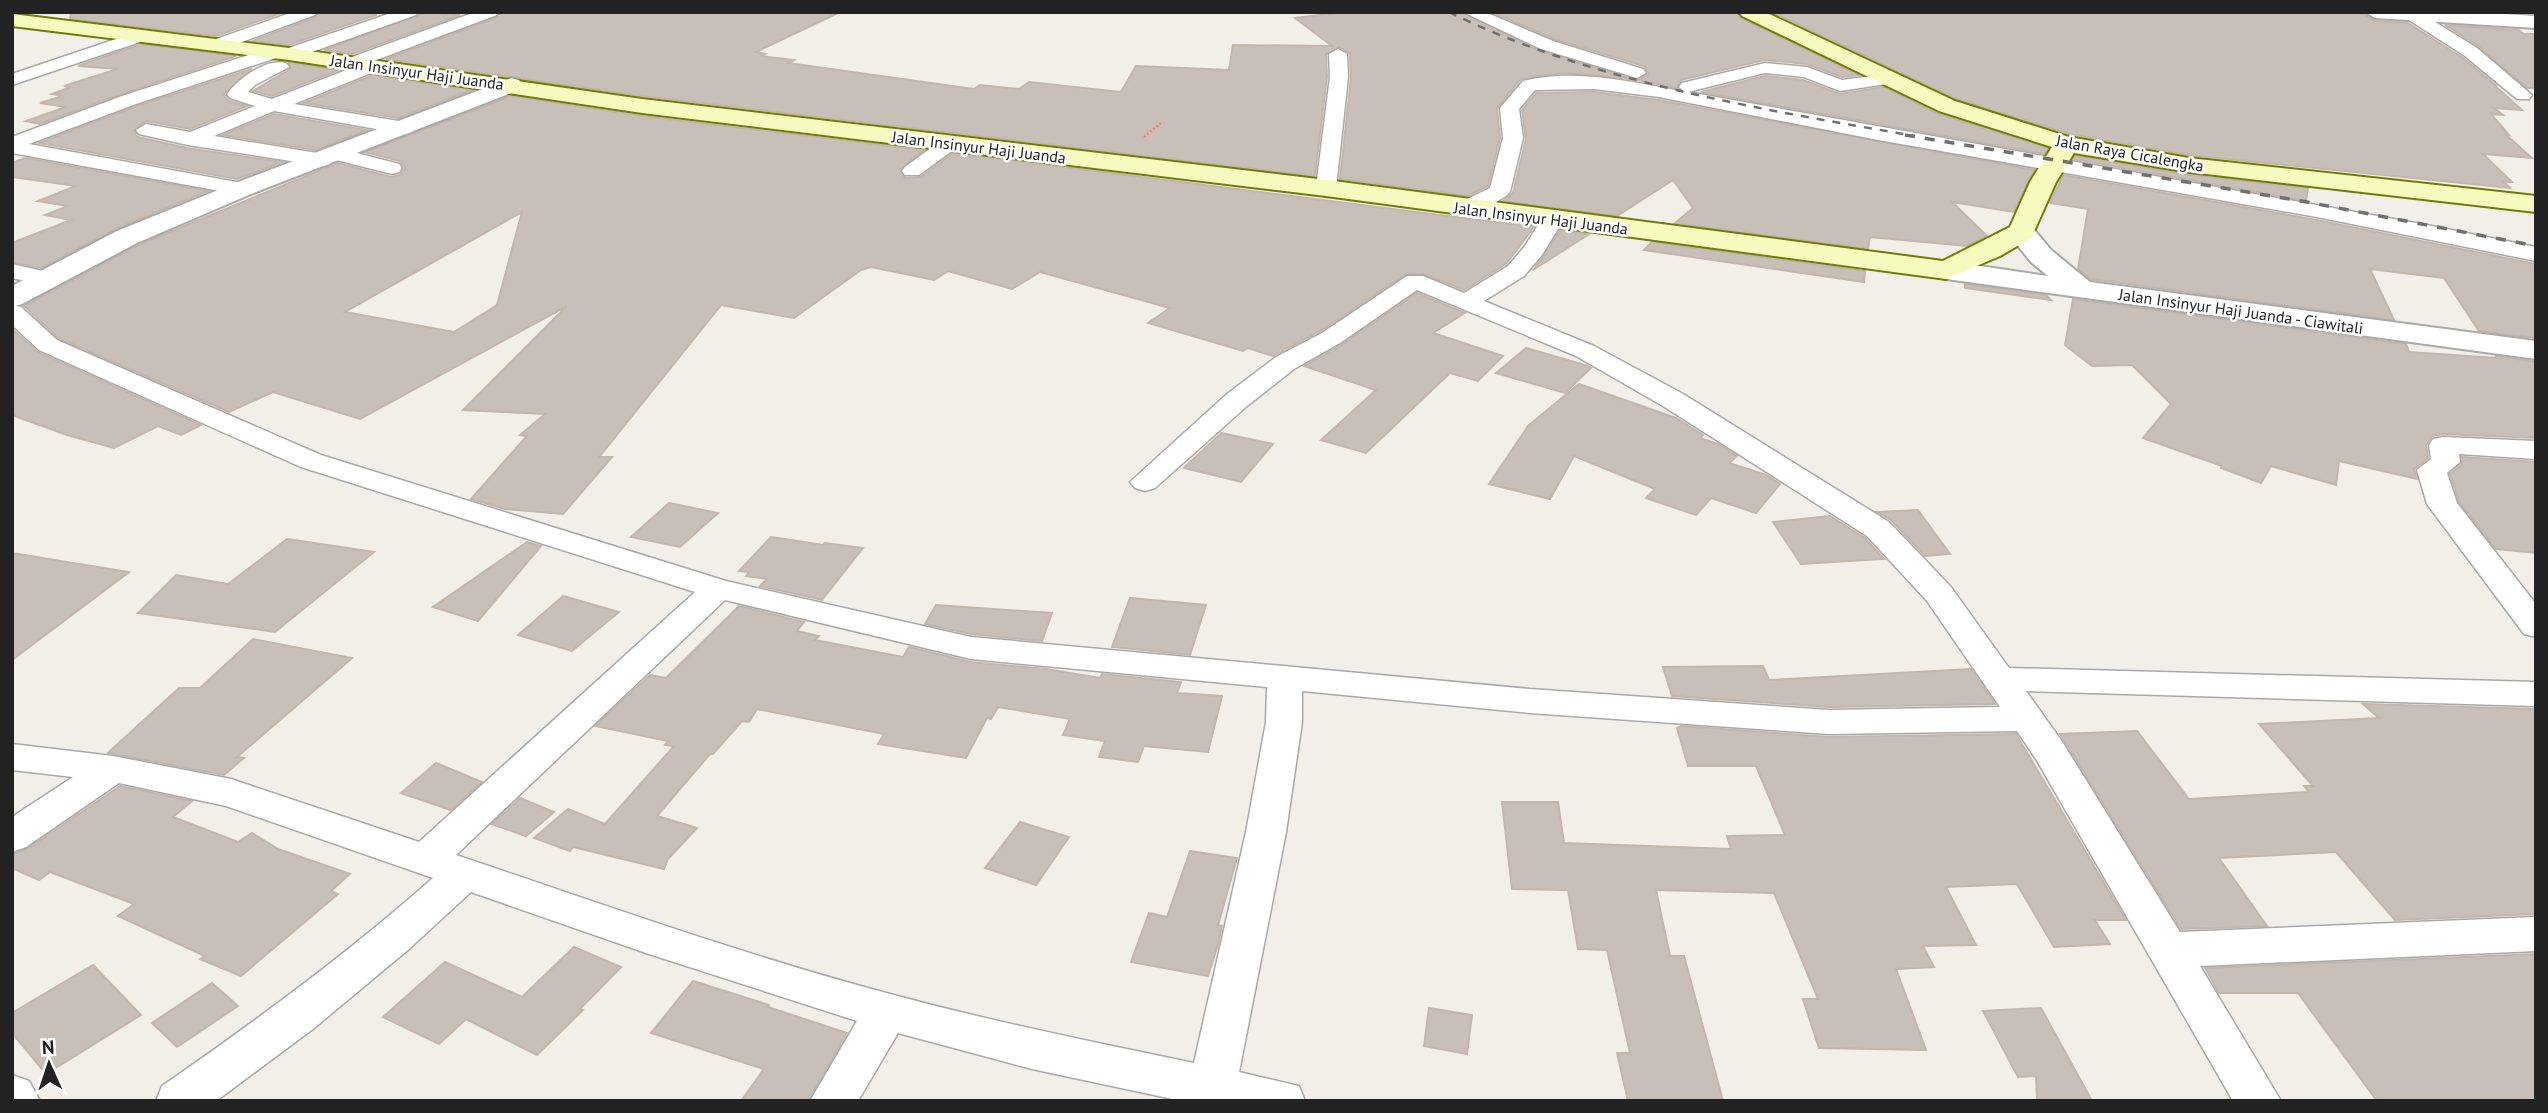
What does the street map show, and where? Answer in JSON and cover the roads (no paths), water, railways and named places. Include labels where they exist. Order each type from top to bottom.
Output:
[{"type":"main road","name":"Jalan Raya Cicalengka","points":[[1749,12],[1888,79],[2060,155],[2189,165],[2536,204]]},
{"type":"main road","name":"Jalan Insinyur Haji Juanda","points":[[12,20],[511,85],[642,106],[1326,188],[1946,270]]},
{"type":"main road","points":[[1946,270],[2021,232],[2043,182],[2060,155]]},
{"type":"street","points":[[214,46],[309,12]]},
{"type":"street","points":[[12,146],[118,104],[410,12]]},
{"type":"street","points":[[188,139],[425,37],[491,12]]},
{"type":"street","points":[[1471,12],[1546,45],[1688,87],[1873,125],[2060,155],[2247,197],[2536,254]]},
{"type":"street","points":[[2375,12],[2536,22]]},
{"type":"street","points":[[405,128],[270,105],[236,94],[283,54],[360,14],[425,37]]},
{"type":"street","points":[[2412,15],[2471,52],[2524,95]]},
{"type":"street","points":[[12,80],[137,37]]},
{"type":"street","points":[[1326,188],[1339,77],[1338,54]]},
{"type":"street","points":[[1688,87],[1765,68],[1807,72],[1840,86],[1888,79]]},
{"type":"street","points":[[1467,208],[1499,192],[1507,172],[1508,150],[1513,137],[1513,115],[1508,108],[1530,85],[1560,82],[1608,83],[1970,152],[2060,155]]},
{"type":"street","points":[[12,298],[127,237],[242,189],[331,157],[511,85]]},
{"type":"street","points":[[146,130],[188,139],[331,157],[393,168]]},
{"type":"street","points":[[912,171],[949,144]]},
{"type":"street","points":[[12,146],[242,189]]},
{"type":"street","points":[[23,167],[57,155]]},
{"type":"street","points":[[1466,302],[1516,271],[1534,250],[1553,219]]},
{"type":"street","points":[[2021,232],[2041,256],[2081,290]]},
{"type":"street","name":"Jalan Insinyur Haji Juanda - Ciawitali","points":[[1946,270],[2536,350]]},
{"type":"street","points":[[12,271],[48,279]]},
{"type":"street","points":[[1145,482],[1237,400],[1285,363],[1331,338],[1415,281],[1586,351],[1673,400],[1878,529],[1939,594],[2050,752],[2258,1101]]},
{"type":"street","points":[[12,313],[48,345],[311,461],[718,589],[971,648],[1530,701],[1829,722],[2026,719]]},
{"type":"street","points":[[2536,450],[2443,445],[2446,462],[2432,470],[2442,505],[2536,627]]},
{"type":"street","points":[[425,860],[718,589]]},
{"type":"street","points":[[1212,1088],[1266,832],[1284,722],[1284,676]]},
{"type":"street","points":[[1998,679],[2536,694]]},
{"type":"street","points":[[12,757],[113,769],[231,793],[664,942],[887,1012],[1032,1050],[1282,1101]]},
{"type":"street","points":[[12,836],[113,769]]},
{"type":"street","points":[[179,1101],[297,1016],[394,937],[465,873]]},
{"type":"street","points":[[2169,950],[2536,934]]},
{"type":"street","points":[[833,1101],[887,1012]]},
{"type":"street","points":[[12,1096],[17,1101]]},
{"type":"railway","points":[[1449,12],[1503,36],[1618,75],[1737,103],[1915,136]]},
{"type":"railway","points":[[1905,135],[2307,202],[2536,246]]}]
